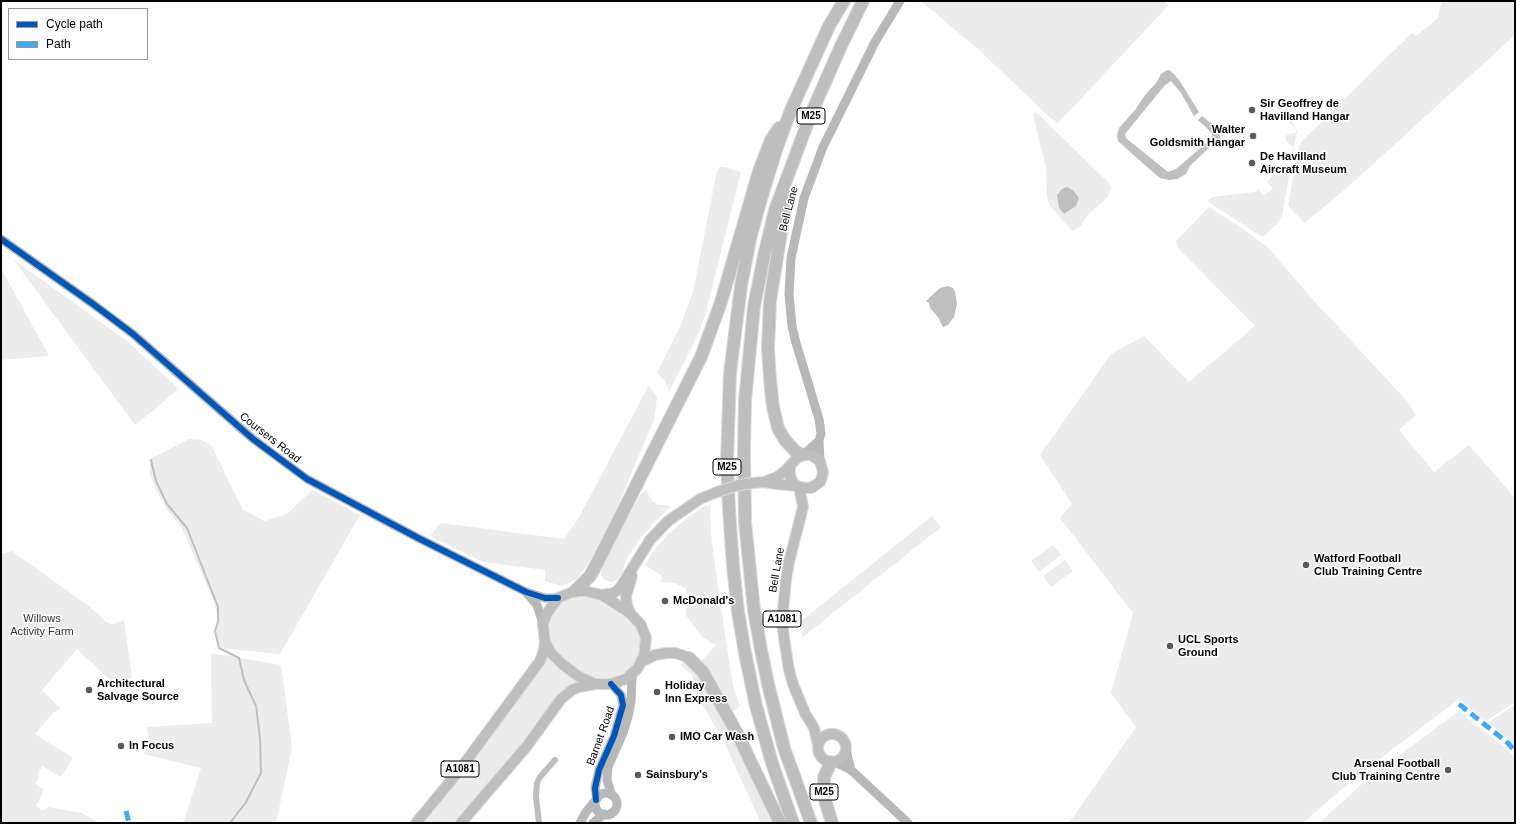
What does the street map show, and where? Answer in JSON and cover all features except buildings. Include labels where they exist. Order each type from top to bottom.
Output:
[{"type":"highway","name":"M25","points":[[793,823],[764,737],[745,653],[733,566],[729,509],[727,460],[730,374],[741,286],[750,239],[761,199],[777,147],[791,110],[829,26],[844,1]]},
{"type":"highway","name":"M25","points":[[811,823],[784,748],[760,650],[754,610],[745,522],[745,401],[753,314],[764,256],[775,210],[811,114],[863,1]]},
{"type":"highway","name":"M25","points":[[575,591],[596,568],[701,357],[721,302],[761,165],[770,140],[791,110]]},
{"type":"highway","name":"M25","points":[[784,188],[784,214],[770,301],[768,348],[770,379],[773,407],[778,428],[785,440],[795,451],[803,455]]},
{"type":"highway","points":[[689,658],[703,672],[738,735],[780,823]]},
{"type":"highway","name":"M25","points":[[832,823],[824,798],[824,777],[833,762]]},
{"type":"main road","points":[[602,595],[614,593],[620,588],[637,558],[650,540],[668,521],[700,499],[739,485],[753,483],[764,482],[806,489],[816,486],[822,477],[823,472],[820,461],[811,455],[803,455],[797,458],[782,474],[764,482]]},
{"type":"main road","points":[[790,466],[790,476],[792,481],[798,487]]},
{"type":"main road","name":"Bell Lane","points":[[816,486],[803,507],[789,562],[782,621],[789,670],[798,698],[814,728],[818,744]]},
{"type":"main road","name":"Bell Lane","points":[[798,487],[803,507]]},
{"type":"main road","points":[[630,612],[627,605],[626,596],[637,558]]},
{"type":"main road","points":[[461,823],[527,746],[561,699],[579,687],[595,684],[611,684],[622,681],[632,675],[643,661],[646,650],[646,638],[642,625],[630,612],[602,595],[585,591],[575,591],[558,598],[547,613],[543,624],[545,642],[551,653],[562,664],[578,676],[595,684]]},
{"type":"main road","name":"A1081","points":[[416,823],[458,772],[540,661],[545,642]]},
{"type":"main road","points":[[643,661],[655,655],[666,653],[689,658]]},
{"type":"main road","points":[[814,728],[828,735],[840,736],[844,742],[846,750],[842,758],[833,762],[823,760],[818,752],[818,744],[820,740],[828,735]]},
{"type":"street","name":"Bell Lane","points":[[820,461],[820,419],[796,343],[790,310],[789,275],[794,239],[804,198],[823,147],[864,63],[900,1]]},
{"type":"street","name":"Coursers Road","points":[[1,240],[93,304],[133,334],[253,439],[307,479],[420,539],[526,592],[545,598],[558,598]]},
{"type":"street","points":[[803,455],[819,441]]},
{"type":"street","name":"Coursers Road","points":[[526,592],[537,605],[543,624]]},
{"type":"street","name":"Barnet Road","points":[[610,794],[607,780],[608,767],[623,733],[628,717],[631,701],[632,675]]},
{"type":"street","name":"Barnet Road","points":[[596,799],[599,770],[614,736],[623,705],[621,696],[611,684]]},
{"type":"street","points":[[846,750],[851,770]]},
{"type":"street","points":[[539,823],[536,797],[537,783],[540,777],[555,760]]},
{"type":"street","points":[[833,762],[851,770],[908,823]]},
{"type":"street","points":[[580,823],[596,799],[604,793],[610,794],[617,800],[617,807],[613,812],[604,814],[593,823]]},
{"type":"street","points":[[596,799],[596,807],[601,813],[604,814]]},
{"type":"green space","points":[[921,1],[1163,1],[1169,5],[1057,124],[980,51]]},
{"type":"green space","points":[[1443,1],[1515,1],[1515,35],[1349,186],[1305,223],[1288,206],[1301,142],[1412,33],[1416,36],[1438,18]]},
{"type":"green space","points":[[1273,99],[1294,124],[1297,132],[1282,216],[1276,225],[1262,237],[1207,201],[1213,197],[1255,192],[1258,189],[1264,195],[1273,189],[1267,182],[1275,174],[1275,172],[1289,174],[1293,147],[1287,142],[1285,137],[1288,134],[1296,133],[1296,130],[1274,104],[1275,102]]},
{"type":"green space","points":[[1036,112],[1109,183],[1111,187],[1108,197],[1086,217],[1081,226],[1072,231],[1050,206],[1047,197],[1046,167],[1033,115]]},
{"type":"green space","points":[[720,167],[741,172],[706,312],[697,337],[669,392],[665,381],[657,373],[679,329],[693,292],[717,171]]},
{"type":"green space","name":"Watford Football Club Training Centre","points":[[1209,207],[1246,231],[1268,248],[1316,303],[1407,401],[1416,415],[1399,430],[1434,472],[1469,445],[1515,498],[1515,702],[1486,721],[1459,699],[1351,781],[1303,823],[1069,823],[1136,727],[1111,693],[1133,613],[1060,518],[1072,504],[1040,455],[1111,354],[1144,336],[1189,382],[1255,326],[1177,247],[1176,241]]},
{"type":"green space","points":[[13,259],[127,341],[179,389],[135,425]]},
{"type":"green space","points":[[1,268],[49,356],[1,360]]},
{"type":"green space","points":[[649,385],[657,397],[654,420],[615,512],[588,564],[577,579],[562,586],[545,581],[545,570],[483,562],[430,536],[441,523],[564,539],[578,519]]},
{"type":"green space","points":[[189,439],[201,440],[211,445],[243,510],[265,521],[287,514],[312,490],[360,515],[280,654],[219,648],[214,631],[218,622],[215,604],[182,528],[166,508],[150,475],[150,459]]},
{"type":"green space","points":[[646,490],[652,501],[659,505],[668,505],[670,507],[655,521],[639,540],[627,558],[622,573],[617,580],[612,582],[607,581],[602,578],[601,569],[617,536],[641,494]]},
{"type":"green space","points":[[711,505],[710,517],[712,544],[729,662],[734,690],[740,706],[731,713],[700,663],[716,645],[702,637],[685,614],[688,602],[686,589],[675,583],[661,582],[662,576],[645,565],[652,553],[668,534],[691,515],[703,507]]},
{"type":"green space","points":[[932,516],[941,527],[803,637],[800,629],[800,622]]},
{"type":"green space","points":[[1053,545],[1061,555],[1039,572],[1031,561]]},
{"type":"green space","name":"Willows Activity Farm","points":[[12,551],[90,607],[107,623],[113,624],[124,620],[132,678],[115,684],[77,649],[42,690],[60,708],[56,713],[54,712],[35,734],[73,758],[61,777],[42,766],[37,775],[39,777],[35,784],[44,790],[36,806],[44,811],[48,807],[82,813],[99,823],[1,823],[1,554]]},
{"type":"green space","points":[[1065,560],[1073,571],[1051,587],[1043,576]]},
{"type":"green space","points":[[584,595],[600,599],[629,618],[639,630],[641,638],[641,652],[634,665],[622,676],[614,679],[592,678],[557,655],[547,636],[550,614],[559,603],[570,597]]},
{"type":"green space","points":[[211,653],[281,665],[292,748],[276,823],[183,823],[201,768],[144,754],[149,742],[147,727],[212,723]]},
{"type":"green space","points":[[546,657],[560,670],[580,682],[455,823],[420,823]]},
{"type":"green space","points":[[683,663],[691,665],[734,736],[728,742],[736,743],[772,823],[761,823],[724,742],[699,699],[692,675],[680,665]]},
{"type":"green space","points":[[1515,705],[1515,746],[1488,722]]},
{"type":"green space","name":"Arsenal Football Club Training Centre","points":[[1459,711],[1509,751],[1515,758],[1515,823],[1319,823],[1365,781]]},
{"type":"shaded area","points":[[1167,70],[1174,74],[1179,80],[1199,112],[1194,116],[1181,93],[1171,81],[1165,85],[1125,134],[1126,138],[1168,172],[1176,169],[1212,136],[1212,133],[1198,120],[1202,116],[1219,130],[1220,137],[1190,166],[1186,174],[1177,179],[1169,180],[1160,178],[1147,167],[1118,141],[1117,135],[1119,128],[1156,83],[1161,74]]},
{"type":"shaded area","points":[[1067,187],[1074,191],[1079,198],[1076,206],[1064,214],[1059,208],[1057,195],[1062,189]]},
{"type":"shaded area","points":[[948,286],[953,288],[955,292],[957,304],[954,317],[948,325],[943,327],[938,317],[930,308],[929,303],[926,301],[940,288]]},
{"type":"waterway","points":[[151,460],[156,481],[167,504],[187,528],[218,607],[218,622],[215,631],[219,648],[239,658],[244,680],[256,706],[260,739],[261,773],[246,802],[230,823]]},
{"type":"marked path","points":[[1459,704],[1508,743],[1515,751]]},
{"type":"marked path","points":[[126,811],[129,823]]},
{"type":"cycle path","points":[[1,239],[133,334],[253,439],[307,479],[420,539],[526,592],[545,598],[558,598]]},
{"type":"cycle path","points":[[596,800],[595,788],[599,770],[614,736],[623,705],[621,695],[611,684]]},
{"type":"place","name":"Sir Geoffrey de Havilland Hangar","points":[[1252,110]]},
{"type":"place","name":"Walter Goldsmith Hangar","points":[[1253,136]]},
{"type":"place","name":"De Havilland Aircraft Museum","points":[[1252,163]]},
{"type":"place","name":"Watford Football Club Training Centre","points":[[1306,565]]},
{"type":"place","name":"McDonald's","points":[[665,601]]},
{"type":"place","name":"UCL Sports Ground","points":[[1170,646]]},
{"type":"place","name":"Architectural Salvage Source","points":[[89,690]]},
{"type":"place","name":"Holiday Inn Express","points":[[657,692]]},
{"type":"place","name":"IMO Car Wash","points":[[672,737]]},
{"type":"place","name":"In Focus","points":[[121,746]]},
{"type":"place","name":"Arsenal Football Club Training Centre","points":[[1448,770]]},
{"type":"place","name":"Sainsbury's","points":[[638,775]]}]
